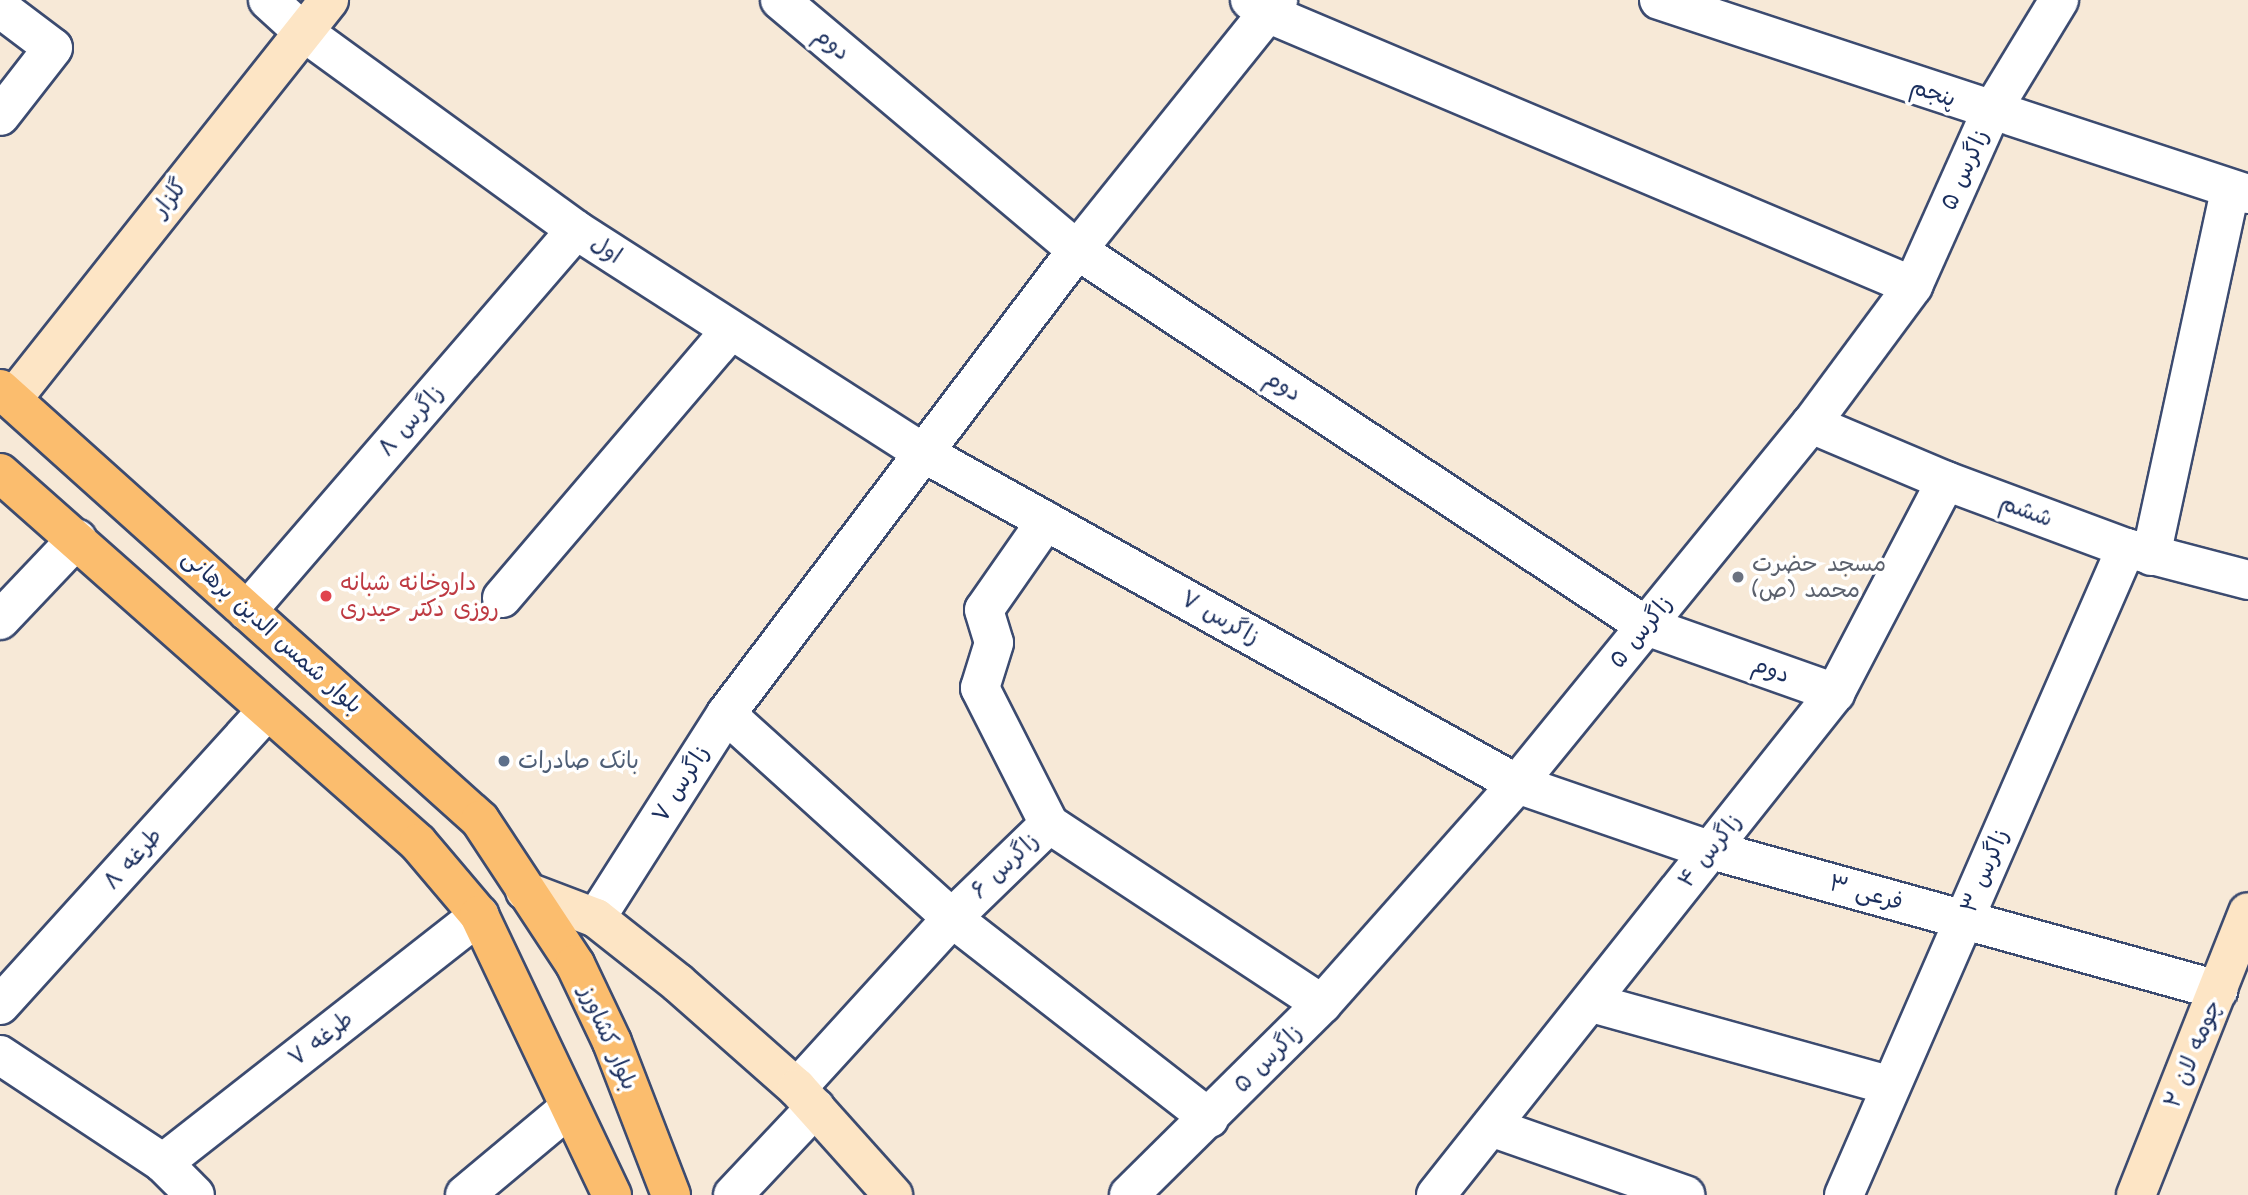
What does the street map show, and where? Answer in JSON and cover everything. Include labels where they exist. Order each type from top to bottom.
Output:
[{"type":"main road","name":"بلوار شمس الدین برهانی","points":[[7,393],[480,820],[525,891]]},
{"type":"main road","points":[[0,473],[77,539],[266,712],[418,843],[479,915],[612,1195]]},
{"type":"main road","name":"بلوار کشاورز","points":[[525,891],[575,964],[618,1055],[671,1195]]},
{"type":"street","name":"اول","points":[[268,0],[301,30],[576,230],[922,452]]},
{"type":"street","name":"گلزار","points":[[7,393],[301,30],[329,0]]},
{"type":"street","name":"دوم","points":[[780,0],[1077,250],[1646,626],[1835,692]]},
{"type":"street","name":"پنجم","points":[[1659,0],[2239,192]]},
{"type":"street","name":"زاگرس ۵","points":[[1129,1195],[1322,1004],[1517,784],[1811,424],[1913,286],[1991,112],[2059,0]]},
{"type":"street","name":"زاگرس ۷","points":[[596,918],[726,713],[1265,4]]},
{"type":"street","points":[[1265,4],[1913,286]]},
{"type":"street","points":[[0,8],[53,48],[0,116]]},
{"type":"street","name":"زاگرس ۳","points":[[1844,1195],[1963,920],[2138,552],[2239,192]]},
{"type":"street","name":"زاگرس ۸","points":[[247,611],[576,230]]},
{"type":"street","points":[[502,598],[730,331]]},
{"type":"street","name":"ششم","points":[[1811,424],[1946,481],[2138,552],[2248,580]]},
{"type":"street","name":"زاگرس ۷","points":[[922,452],[1517,784]]},
{"type":"street","name":"۴ زاگرس","points":[[1436,1195],[1592,1003],[1835,692],[1946,481]]},
{"type":"street","points":[[1046,522],[984,610],[994,643],[981,688],[1049,824]]},
{"type":"street","points":[[0,620],[77,539]]},
{"type":"street","name":"طرغه ۸","points":[[0,1005],[266,712]]},
{"type":"street","points":[[726,713],[952,918],[1209,1118]]},
{"type":"street","name":"فرعی ۳","points":[[1517,784],[1711,850],[2218,990]]},
{"type":"street","name":"زاگرس ۶","points":[[733,1195],[806,1098],[952,918],[1049,824],[1322,1004]]},
{"type":"street","points":[[525,891],[596,918],[678,983],[806,1098],[893,1195]]},
{"type":"street","name":"چومه لان ۲","points":[[2136,1195],[2248,912]]},
{"type":"street","name":"طرغه ۷","points":[[163,1163],[479,915]]},
{"type":"street","points":[[1592,1003],[1891,1086]]},
{"type":"street","points":[[0,1055],[163,1163],[195,1195]]},
{"type":"street","points":[[466,1195],[569,1108]]},
{"type":"street","points":[[1491,1127],[1685,1195]]},
{"type":"place","name":"مسجد حضرت محمد (ص)","points":[[1738,577]]},
{"type":"place","name":"داروخانه شبانه روزی دکتر حیدری","points":[[326,596]]},
{"type":"place","name":"بانک صادرات","points":[[504,761]]}]
